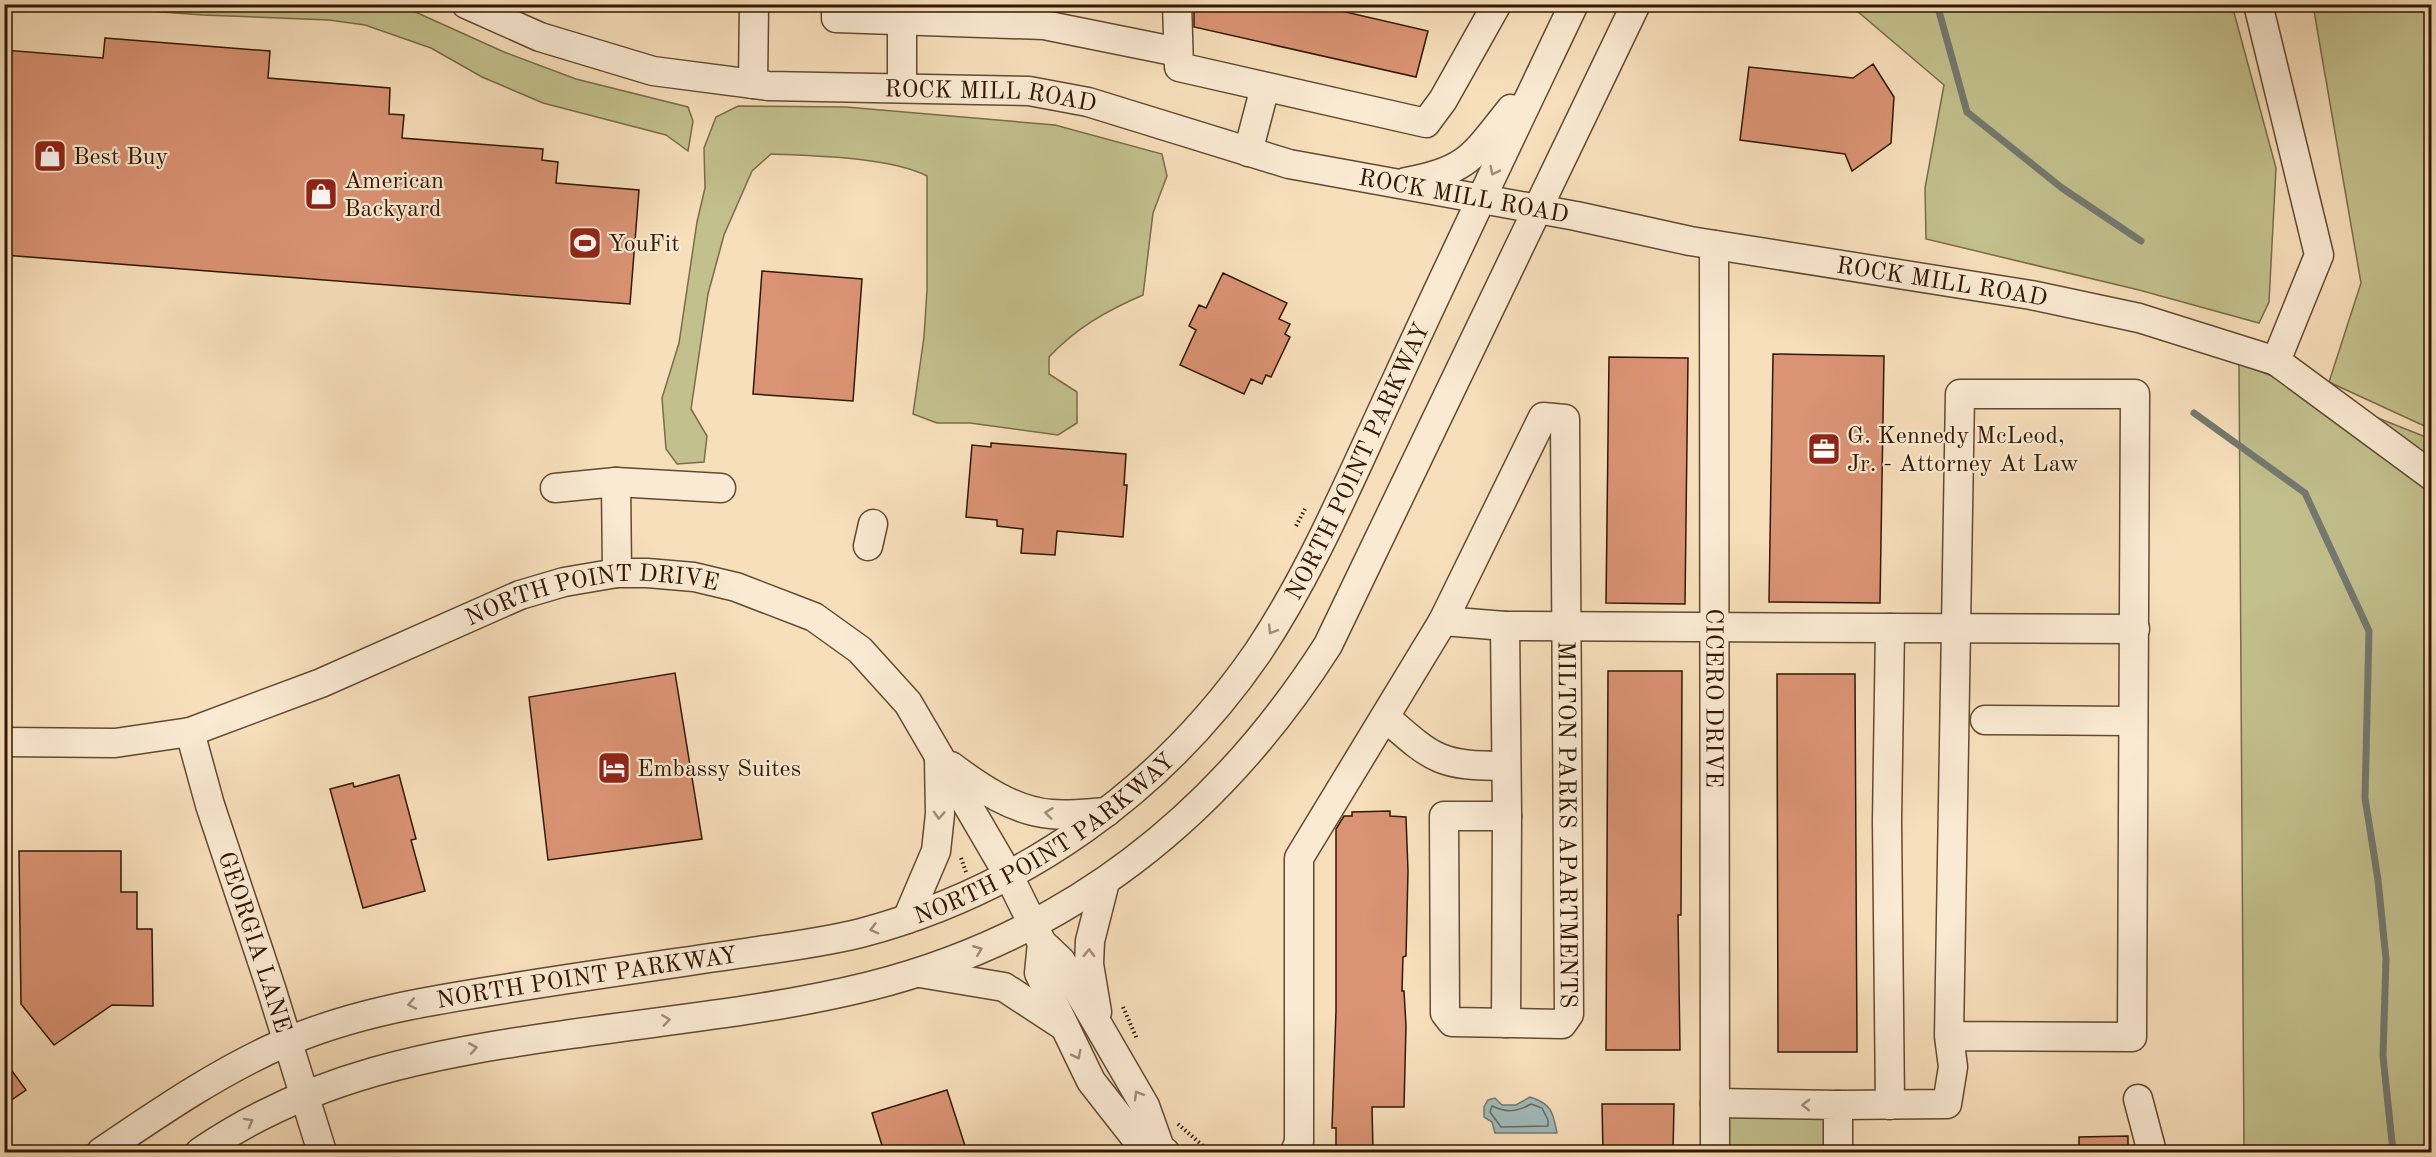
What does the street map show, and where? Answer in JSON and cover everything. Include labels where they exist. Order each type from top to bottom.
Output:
[{"type":"street","name":"ROCK MILL ROAD","points":[[466,4],[540,37],[653,71],[753,84],[1029,91],[1088,102],[1289,164],[1714,245],[2031,295],[2139,318],[2277,361],[2432,476]]},
{"type":"street","points":[[753,84],[754,4]]},
{"type":"street","points":[[836,4],[836,18],[902,12],[1044,25],[1178,52]]},
{"type":"street","points":[[1177,4],[1179,67],[1426,123],[1443,100],[1497,4]]},
{"type":"street","name":"NORTH POINT PARKWAY","points":[[101,1152],[203,1084],[286,1042],[354,1019],[406,1005],[817,942],[907,919],[1009,876],[1060,848],[1107,812],[1172,756],[1217,707],[1280,616],[1342,495],[1574,4]]},
{"type":"street","points":[[200,1152],[221,1138],[302,1095],[369,1071],[443,1054],[834,994],[918,973],[981,949],[1038,934],[1156,843],[1218,788],[1275,723],[1303,684],[1345,611],[1636,4]]},
{"type":"street","points":[[2258,4],[2319,255],[2277,361]]},
{"type":"street","points":[[902,12],[902,87]]},
{"type":"street","points":[[1394,184],[1440,176],[1458,168],[1475,153],[1541,73]]},
{"type":"street","points":[[1248,152],[1265,87]]},
{"type":"street","name":"CICERO DRIVE","points":[[1714,245],[1715,1152]]},
{"type":"street","points":[[1715,1103],[1947,1104],[1953,1067],[1949,1036],[1960,394],[2135,394],[2132,1037],[1949,1036]]},
{"type":"street","name":"MILTON PARKS APARTMENTS","points":[[1295,1152],[1299,1142],[1299,858],[1443,621],[1543,417],[1565,419],[1569,1014],[1562,1024],[1452,1022],[1445,1013],[1444,816],[1507,816]]},
{"type":"street","points":[[616,482],[617,573]]},
{"type":"street","points":[[555,488],[616,482],[721,488]]},
{"type":"street","name":"NORTH POINT DRIVE","points":[[4,742],[115,743],[190,732],[321,682],[520,595],[564,582],[617,573],[694,577],[735,587],[814,617],[860,650],[908,703],[1009,876],[1038,934],[1061,961],[1145,1106],[1162,1150]]},
{"type":"street","name":"MILTON PARKS APARTMENTS","points":[[1443,621],[1505,626],[1956,630],[2135,629]]},
{"type":"street","points":[[1505,626],[1506,1023]]},
{"type":"street","points":[[1890,628],[1887,833],[1890,1105]]},
{"type":"street","points":[[1385,717],[1423,751],[1446,762],[1506,766]]},
{"type":"street","points":[[1985,720],[2133,720]]},
{"type":"street","name":"GEORGIA LANE","points":[[190,732],[210,805],[271,988],[302,1095],[322,1152]]},
{"type":"street","points":[[939,756],[981,788],[1027,809],[1052,814],[1107,812]]},
{"type":"street","points":[[907,919],[936,850],[940,814],[939,756]]},
{"type":"street","points":[[1101,1032],[1089,964],[1090,941],[1105,882]]},
{"type":"street","points":[[1038,934],[1039,973],[1091,1082],[1134,1136],[1162,1150]]},
{"type":"street","points":[[918,973],[1004,987],[1062,1025]]},
{"type":"street","points":[[2139,1099],[2152,1152]]},
{"type":"street","points":[[1838,1105],[1838,1152]]},
{"type":"path","points":[[1296,526],[1305,508]]},
{"type":"path","points":[[962,858],[966,874]]},
{"type":"path","points":[[1122,1006],[1141,1047]]},
{"type":"path","points":[[1173,1120],[1210,1152]]},
{"type":"shaded area","points":[[65,5],[400,5],[504,52],[576,79],[688,107],[693,121],[688,151],[666,135],[543,103],[482,77],[431,48],[365,25],[329,20],[203,15]]},
{"type":"shaded area","points":[[1850,5],[2232,5],[2276,168],[2269,302],[2259,323],[2139,290],[1926,239],[1925,188],[1944,85]]},
{"type":"shaded area","points":[[2313,5],[2431,5],[2431,429],[2329,382],[2361,283]]},
{"type":"shaded area","points":[[738,106],[846,107],[1055,125],[1162,154],[1167,176],[1153,213],[1143,295],[1092,321],[1070,337],[1049,357],[1049,374],[1077,392],[1077,423],[1058,435],[970,423],[937,423],[913,414],[924,337],[927,290],[927,176],[873,161],[771,154],[752,171],[724,235],[708,294],[691,409],[707,436],[704,462],[677,464],[666,449],[662,398],[679,343],[697,222],[705,188],[704,148],[716,117]]},
{"type":"shaded area","points":[[2239,363],[2431,439],[2431,1152],[2244,1152]]},
{"type":"shaded area","points":[[1826,1113],[1826,1152],[1724,1152],[1724,1114]]},
{"type":"water","points":[[1530,1097],[1543,1103],[1550,1110],[1557,1133],[1495,1133],[1492,1122],[1484,1117],[1484,1107],[1488,1100],[1495,1098],[1502,1105],[1516,1105]]},
{"type":"building","points":[[1194,4],[1311,4],[1428,31],[1416,77],[1194,27]]},
{"type":"building","points":[[105,38],[270,51],[268,78],[390,88],[389,114],[404,115],[402,138],[543,149],[542,160],[558,162],[556,183],[639,190],[630,304],[4,255],[4,50],[103,58]]},
{"type":"building","points":[[1873,64],[1894,97],[1891,143],[1852,171],[1845,154],[1740,140],[1749,67],[1853,78]]},
{"type":"building","points":[[762,271],[862,279],[853,401],[753,394]]},
{"type":"building","points":[[1223,273],[1287,303],[1279,319],[1290,324],[1285,334],[1290,337],[1271,377],[1266,375],[1262,384],[1251,379],[1244,394],[1180,365],[1196,330],[1189,326],[1199,305],[1206,308]]},
{"type":"building","points":[[1773,354],[1884,356],[1880,603],[1769,602]]},
{"type":"building","points":[[1609,357],[1688,358],[1685,604],[1606,603]]},
{"type":"building","points":[[991,443],[1126,454],[1124,485],[1127,485],[1123,537],[1057,531],[1055,555],[1021,553],[1023,529],[997,526],[997,520],[966,517],[972,445],[991,447]]},
{"type":"building","points":[[1608,671],[1682,671],[1681,915],[1678,915],[1680,1050],[1606,1050]]},
{"type":"building","name":"Embassy Suites","points":[[675,673],[702,839],[548,860],[529,697]]},
{"type":"building","points":[[1777,674],[1855,674],[1857,1052],[1778,1052]]},
{"type":"building","points":[[399,775],[416,839],[411,840],[425,891],[363,908],[330,789],[353,783],[354,787]]},
{"type":"building","points":[[1390,811],[1390,816],[1406,817],[1408,871],[1406,956],[1403,957],[1402,991],[1404,991],[1406,1026],[1404,1107],[1372,1107],[1373,1152],[1336,1152],[1336,1128],[1332,1128],[1336,1011],[1336,829],[1344,816],[1352,816],[1352,812]]},
{"type":"building","points":[[19,851],[121,851],[121,892],[137,892],[137,929],[152,929],[153,1006],[112,1005],[54,1045],[21,1004]]},
{"type":"building","points":[[4,1060],[26,1090],[4,1105]]},
{"type":"building","points":[[947,1090],[967,1152],[884,1152],[872,1113]]},
{"type":"building","points":[[1602,1104],[1674,1104],[1673,1152],[1603,1152]]},
{"type":"building","points":[[2128,1136],[2128,1152],[2079,1152],[2079,1137]]},
{"type":"waterway","points":[[1937,4],[1967,112],[2062,188],[2141,241]]},
{"type":"waterway","points":[[2194,413],[2305,493],[2369,631],[2365,798],[2378,880],[2386,959],[2383,1056],[2393,1152]]},
{"type":"place","name":"Best Buy","points":[[50,156]]},
{"type":"place","name":"American Backyard","points":[[321,194]]},
{"type":"place","name":"YouFit","points":[[585,243]]},
{"type":"place","name":"G. Kennedy McLeod, Jr. - Attorney At Law","points":[[1824,449]]},
{"type":"place","name":"Embassy Suites","points":[[614,768]]}]
